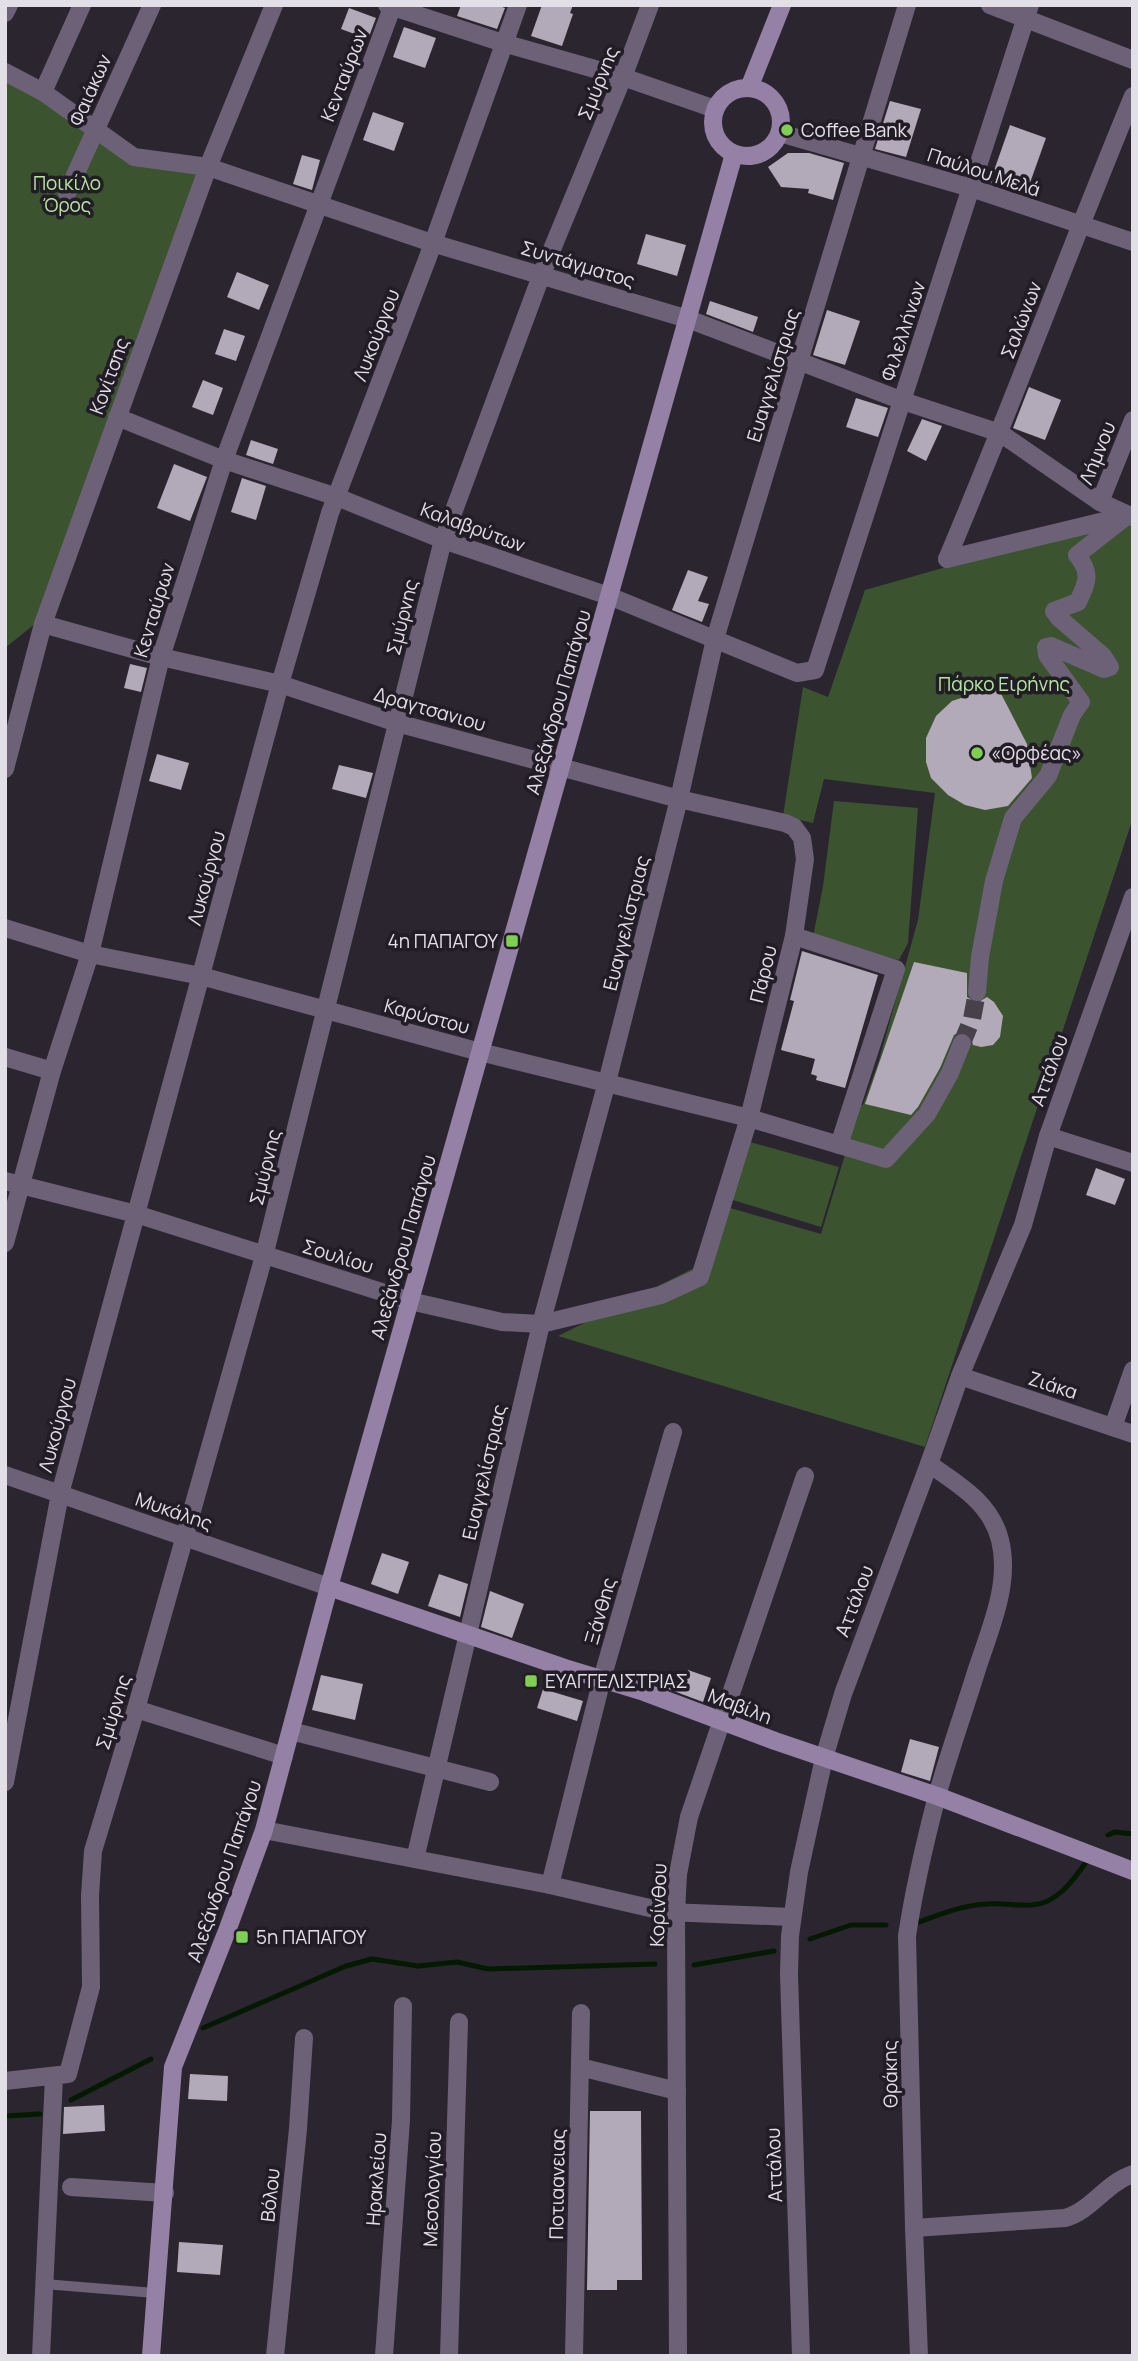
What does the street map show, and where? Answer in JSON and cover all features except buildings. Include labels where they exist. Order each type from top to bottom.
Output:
[{"type":"street","points":[[5,13],[9,5]]},
{"type":"street","points":[[43,92],[82,5]]},
{"type":"street","name":"Φαιάκων","points":[[67,193],[152,5]]},
{"type":"street","name":"Κονίτσης","points":[[5,769],[43,624],[208,167],[274,5]]},
{"type":"street","name":"Λυκούργου","points":[[5,1782],[60,1494],[280,684],[330,513],[518,5]]},
{"type":"street","name":"Σμύρνης","points":[[54,2077],[68,2074],[92,1987],[90,1896],[93,1851],[186,1538],[264,1256],[443,540],[541,276],[650,5]]},
{"type":"street","points":[[749,88],[782,5]]},
{"type":"street","name":"Ευαγγελίστριας","points":[[415,1859],[541,1324],[607,1082],[679,799],[715,639],[907,5]]},
{"type":"street","points":[[990,5],[1028,12],[1133,60]]},
{"type":"street","points":[[391,6],[503,43],[623,77],[715,109]]},
{"type":"street","name":"Κενταύρων","points":[[5,1243],[13,1184],[90,954],[161,657],[224,460],[391,6]]},
{"type":"street","name":"Φιλελλήνων","points":[[815,670],[1028,12]]},
{"type":"street","name":"Συντάγματος","points":[[5,72],[43,92],[134,157],[208,167],[318,202],[432,243],[688,319],[903,401],[1000,433],[1100,502],[1130,516]]},
{"type":"street","points":[[749,88],[764,92],[776,103],[782,117],[780,133],[767,150],[757,155],[734,154],[719,141],[715,133],[715,109],[732,92],[749,88]]},
{"type":"street","name":"Σαλώνων","points":[[1130,516],[947,559],[1000,433],[1079,226],[1133,96]]},
{"type":"street","name":"Παύλου Μελά","points":[[780,133],[971,188],[1133,242]]},
{"type":"street","name":"Αλεξάνδρου Παπάγου","points":[[151,2356],[173,2067],[264,1830],[329,1587],[734,154]]},
{"type":"street","name":"Καλαβρύτων","points":[[117,417],[224,460],[337,497],[443,540],[609,596],[797,673],[815,670]]},
{"type":"street","name":"Λήμνου","points":[[1100,502],[1133,420]]},
{"type":"street","points":[[977,992],[980,957],[994,881],[1013,818],[1048,776],[1072,715],[1081,702],[1046,648],[1051,646],[1104,669],[1110,667],[1103,656],[1054,611],[1078,602],[1087,580],[1086,566],[1077,555],[1130,516]]},
{"type":"street","name":"Δραγτσανιου","points":[[43,624],[161,657],[280,684],[397,723],[679,799],[785,823],[794,827],[802,838]]},
{"type":"street","name":"Πάρου","points":[[749,1118],[794,936],[803,885],[805,859],[802,838]]},
{"type":"street","name":"Αττάλου","points":[[801,2356],[789,1974],[792,1917],[799,1872],[824,1758],[855,1658],[960,1376],[1023,1225],[1048,1136],[1132,899]]},
{"type":"street","name":"Καρύστου","points":[[5,928],[90,954],[201,976],[480,1052],[749,1118],[886,1159],[927,1114],[950,1073],[962,1043]]},
{"type":"street","points":[[794,936],[896,969],[839,1145]]},
{"type":"street","points":[[5,1057],[52,1071]]},
{"type":"street","name":"Σουλίου","points":[[13,1184],[136,1214],[410,1301],[502,1322],[541,1324],[661,1295],[700,1277],[749,1118]]},
{"type":"street","points":[[1048,1136],[1133,1163]]},
{"type":"street","points":[[1113,1427],[1133,1370]]},
{"type":"street","name":"Ζιάκα","points":[[960,1376],[1133,1434]]},
{"type":"street","name":"Ξάνθης","points":[[550,1885],[602,1679],[673,1432]]},
{"type":"street","name":"Θράκης","points":[[919,2356],[907,1936],[937,1796],[994,1616],[1001,1586],[1003,1558],[997,1530],[987,1511],[961,1486],[929,1464]]},
{"type":"street","name":"Μυκάλης","points":[[5,1475],[329,1587]]},
{"type":"street","name":"Κορίνθου","points":[[678,2356],[678,1874],[683,1841],[721,1722],[806,1476]]},
{"type":"street","name":"Μαβίλη","points":[[329,1587],[644,1692],[721,1722],[937,1796],[1133,1871]]},
{"type":"street","points":[[136,1709],[284,1756]]},
{"type":"street","points":[[291,1731],[490,1782]]},
{"type":"street","points":[[264,1830],[550,1885],[676,1913],[792,1917]]},
{"type":"street","name":"Ηρακλείου","points":[[384,2356],[401,2120],[402,2006]]},
{"type":"street","name":"Ποτιαανειας","points":[[574,2356],[581,2012]]},
{"type":"street","name":"Μεσολογγίου","points":[[449,2356],[458,2022]]},
{"type":"street","name":"Βόλου","points":[[275,2356],[298,2129],[304,2038]]},
{"type":"street","points":[[580,2067],[677,2091]]},
{"type":"street","points":[[5,2081],[54,2077],[41,2356]]},
{"type":"street","points":[[914,2228],[1065,2218],[1078,2213],[1118,2180],[1133,2174]]},
{"type":"street","points":[[71,2187],[164,2193]]},
{"type":"lane","points":[[44,2284],[155,2293]]},
{"type":"green space","name":"Ποικίλο Όρος","points":[[5,77],[40,97],[133,164],[199,173],[36,623],[5,648]]},
{"type":"green space","name":"Πάρκο Ειρήνης","points":[[1133,518],[1133,818],[925,1447],[558,1336],[702,1264],[720,1205],[821,1234],[860,1105],[863,1105],[879,1060],[918,920],[935,793],[824,779],[813,823],[783,816],[803,687],[828,697],[865,590],[1098,524]]},
{"type":"green space","points":[[834,801],[918,808],[908,943],[899,960],[813,937],[823,886]]},
{"type":"green space","points":[[736,1138],[839,1167],[821,1227],[723,1197]]},
{"type":"waterway","points":[[1108,1835],[1115,1832],[1133,1834]]},
{"type":"waterway","points":[[919,1922],[970,1906],[1041,1904],[1063,1890],[1086,1862]]},
{"type":"waterway","points":[[810,1939],[851,1925],[886,1925]]},
{"type":"waterway","points":[[694,1965],[774,1951]]},
{"type":"waterway","points":[[203,2028],[346,1966],[372,1959],[418,1966],[457,1962],[488,1969],[655,1964]]},
{"type":"waterway","points":[[71,2100],[151,2059]]},
{"type":"waterway","points":[[5,2116],[40,2114]]},
{"type":"tunnel","points":[[962,1043],[972,1019],[977,992]]},
{"type":"place","name":"Coffee Bank","points":[[787,130]]},
{"type":"place","name":"«Ορφέας»","points":[[977,753]]},
{"type":"place","name":"4η ΠΑΠΑΓΟΥ","points":[[512,941]]},
{"type":"place","name":"ΕΥΑΓΓΕΛΙΣΤΡΙΑΣ","points":[[531,1681]]},
{"type":"place","name":"5η ΠΑΠΑΓΟΥ","points":[[242,1937]]}]
